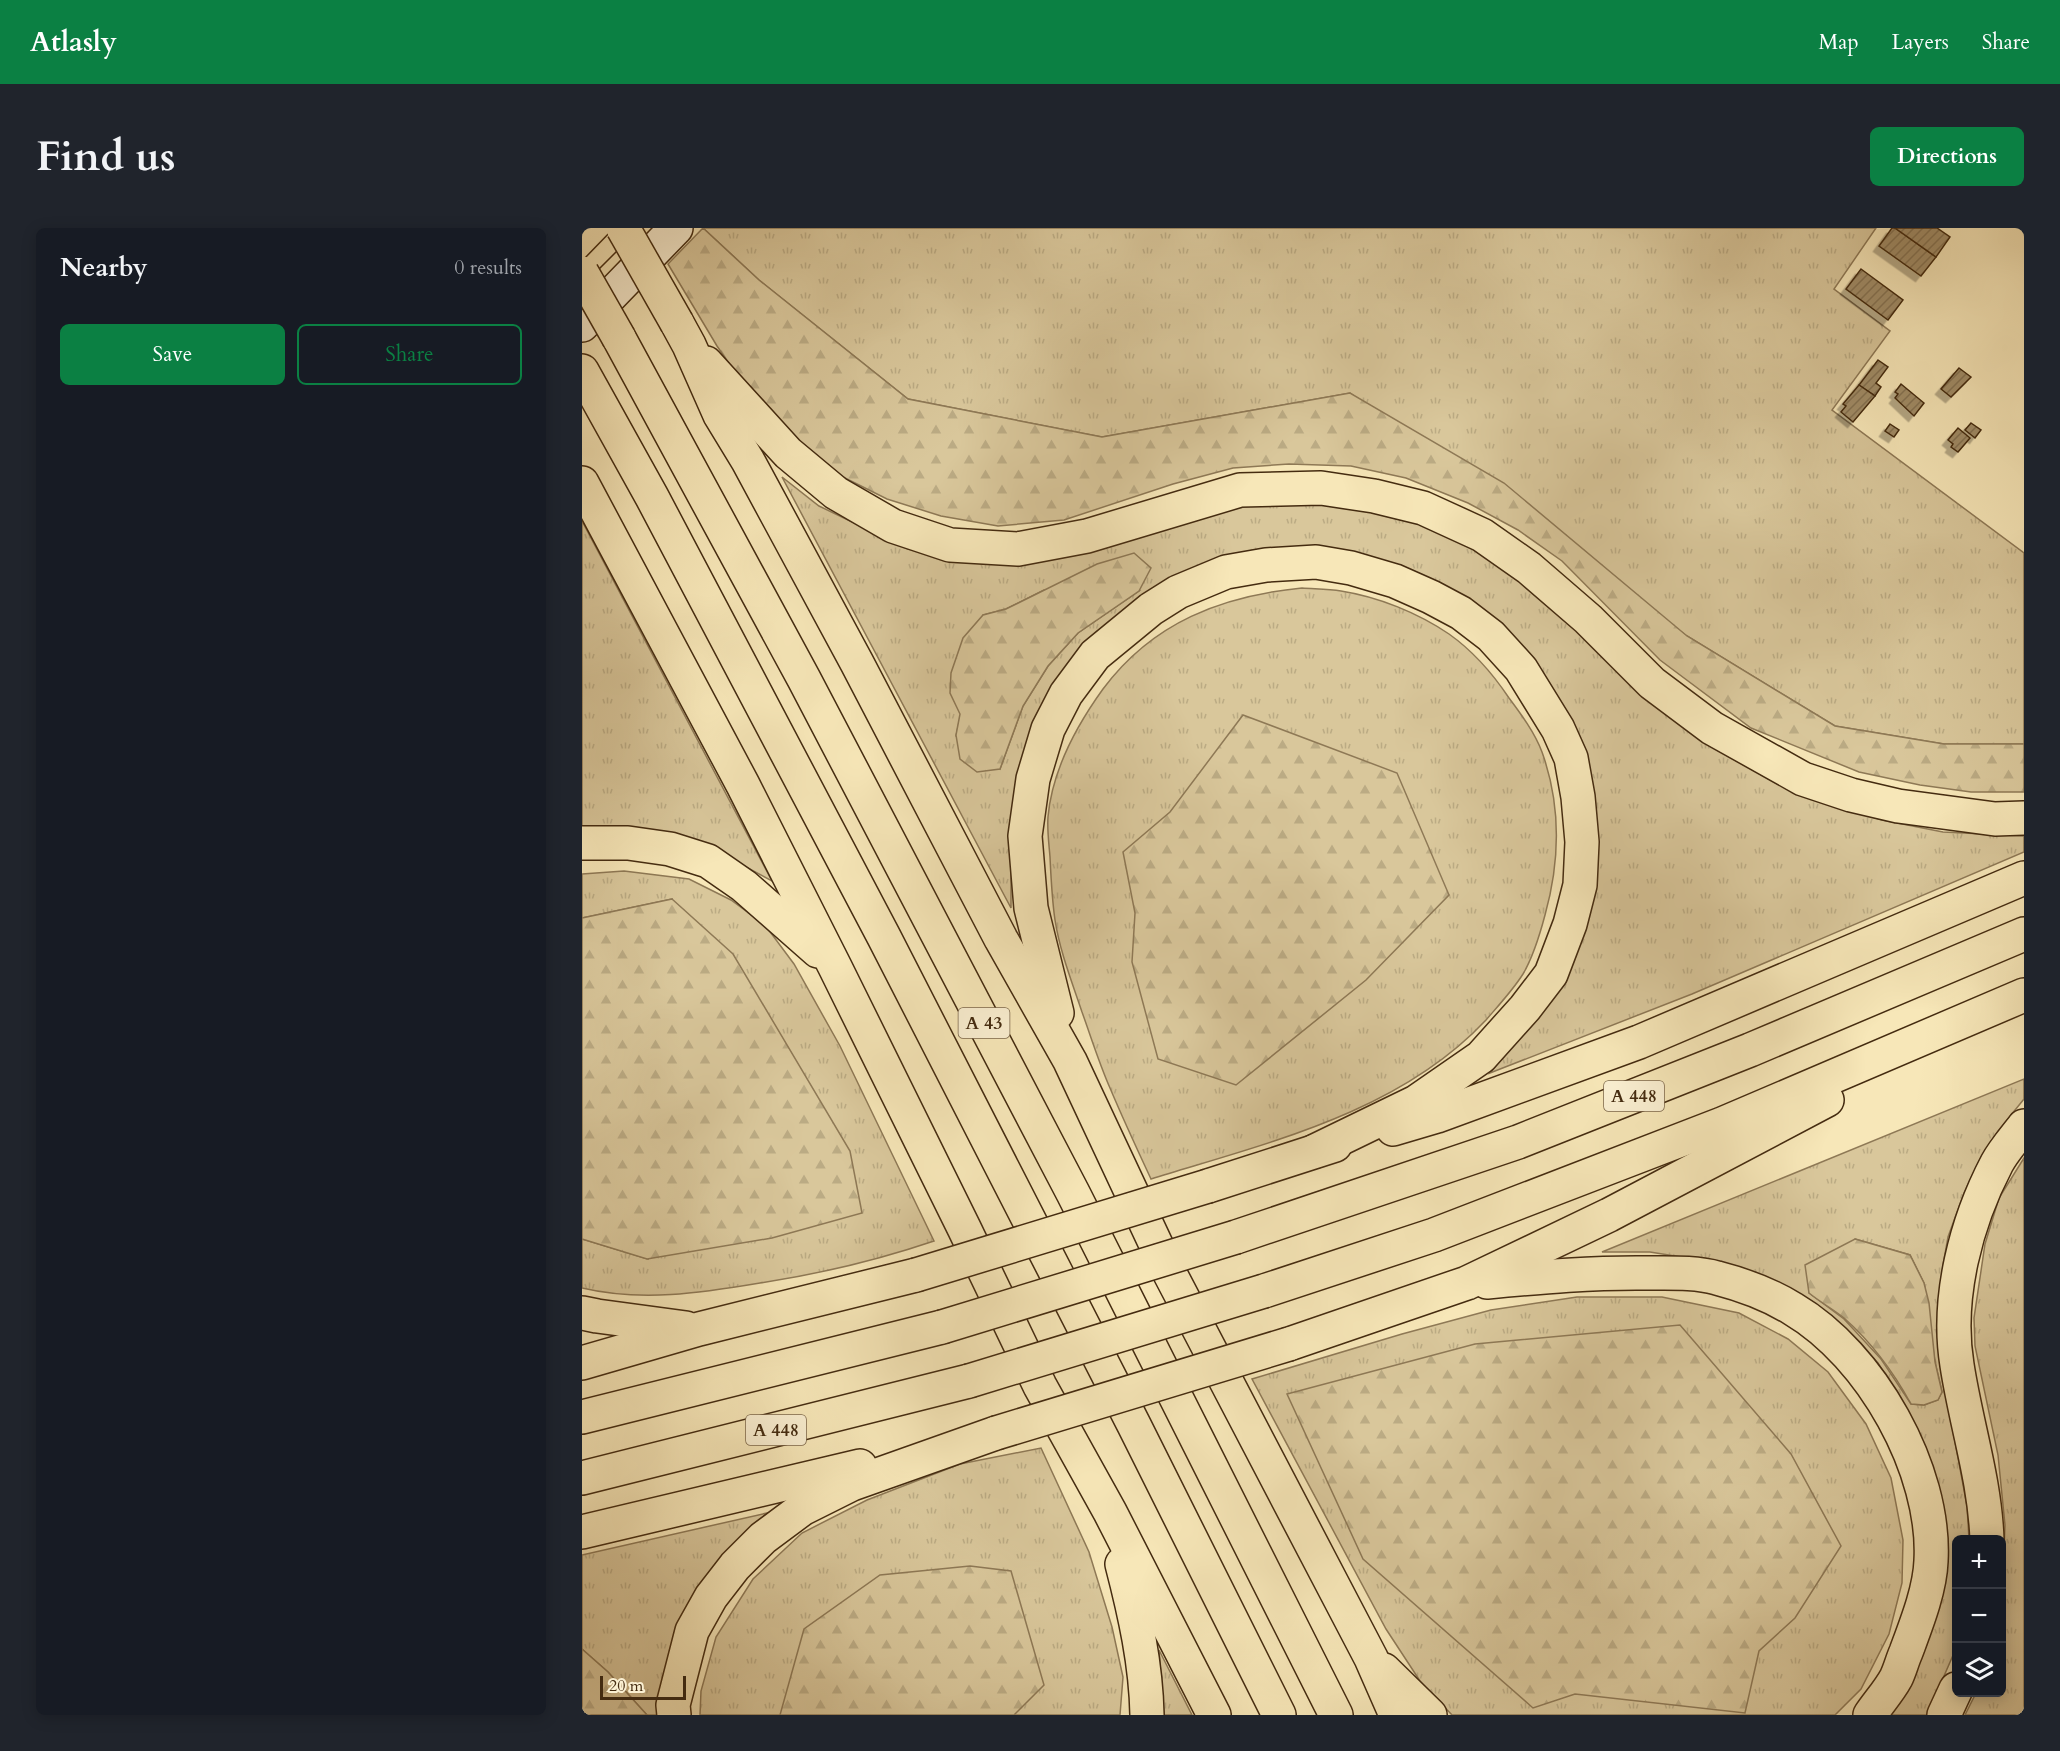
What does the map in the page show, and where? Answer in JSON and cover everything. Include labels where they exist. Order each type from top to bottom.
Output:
[{"type":"highway","points":[[622,228],[683,334],[720,415],[753,471],[857,663],[1001,939],[1070,1061],[1166,1266],[1371,1658],[1396,1715]]},
{"type":"highway","name":"A 43","points":[[582,273],[804,679],[1067,1183],[1336,1715]]},
{"type":"highway","points":[[683,334],[788,453],[836,493],[893,526],[950,545],[1018,549],[1087,536],[1240,490],[1321,488],[1374,496],[1423,508],[1482,535],[1529,568],[1588,619],[1653,683],[1712,728],[1803,778],[1851,795],[1898,806],[1995,819],[2024,818]]},
{"type":"highway","name":"A 43","points":[[583,372],[663,516],[884,937],[1129,1414],[1279,1715]]},
{"type":"highway","points":[[582,483],[743,785],[835,967],[1040,1386],[1110,1512],[1214,1715]]},
{"type":"highway","points":[[1070,1061],[1031,908],[1025,836],[1033,779],[1048,729],[1066,694],[1095,655],[1151,609],[1178,592],[1226,572],[1266,565],[1316,562],[1351,568],[1395,581],[1461,613],[1491,636],[1521,669],[1537,694],[1571,758],[1578,797],[1582,842],[1580,885],[1570,924],[1551,974],[1526,1008],[1481,1057],[1416,1102],[1315,1151]]},
{"type":"highway","points":[[582,843],[628,843],[670,849],[708,861],[777,913],[835,967]]},
{"type":"highway","points":[[582,1363],[699,1329],[916,1275],[1315,1151],[1437,1116],[1639,1041],[2024,878]]},
{"type":"highway","name":"A 448","points":[[582,1417],[942,1327],[1236,1237],[1518,1142],[1750,1050],[2024,934]]},
{"type":"highway","points":[[674,1715],[673,1705],[692,1631],[711,1597],[735,1566],[763,1538],[802,1509],[852,1484],[996,1433],[1289,1344],[1467,1284],[1609,1215],[2024,996]]},
{"type":"highway","name":"A 448","points":[[582,1478],[969,1381],[1264,1291],[1434,1235],[1711,1128],[2024,996]]},
{"type":"highway","points":[[1987,1535],[1986,1512],[1978,1463],[1956,1362],[1954,1313],[1962,1253],[1976,1208],[1998,1161],[2024,1126]]},
{"type":"highway","points":[[1467,1284],[1618,1272],[1714,1277],[1758,1291],[1785,1304],[1832,1338],[1865,1376],[1897,1424],[1916,1470],[1929,1513],[1931,1562],[1920,1616],[1896,1677],[1870,1715]]},
{"type":"highway","points":[[582,1313],[699,1329]]},
{"type":"highway","points":[[582,1532],[996,1433]]},
{"type":"highway","points":[[1110,1512],[1134,1610],[1147,1682],[1147,1715]]},
{"type":"highway","points":[[1371,1658],[1430,1715]]},
{"type":"highway","points":[[1944,1715],[1952,1697]]},
{"type":"main road","points":[[582,325],[676,228]]},
{"type":"green space","points":[[703,228],[1876,228],[1834,289],[1890,331],[1832,410],[2024,553],[2024,744],[1944,744],[1835,726],[1687,636],[1350,393],[1102,437],[908,399],[759,280]]},
{"type":"green space","points":[[703,228],[759,280],[908,399],[1102,437],[1350,393],[1504,483],[1687,636],[1835,726],[1944,744],[2024,744],[2024,792],[1971,792],[1920,785],[1859,772],[1751,728],[1660,660],[1562,561],[1518,530],[1468,503],[1406,478],[1351,466],[1289,464],[1233,468],[1173,484],[1064,520],[998,526],[941,516],[887,499],[841,476],[797,441],[752,397],[717,346],[668,264]]},
{"type":"green space","points":[[782,477],[819,506],[908,549],[964,558],[1259,498],[1322,501],[1425,522],[1528,577],[1692,733],[1776,783],[1821,801],[1882,820],[1943,832],[2024,836],[2024,852],[1692,994],[1490,1073],[1530,1024],[1594,863],[1511,639],[1313,555],[1095,637],[1011,843],[1011,908]],"holes":[[[1044,590],[1139,591],[1078,633],[1048,666],[1023,706],[1000,769],[956,736],[983,615],[1006,609]]]},
{"type":"green space","points":[[582,521],[772,881],[705,845],[582,831]]},
{"type":"green space","points":[[1134,553],[1151,568],[1139,591],[1078,633],[1048,666],[1023,706],[1000,769],[977,772],[960,759],[956,735],[960,714],[950,693],[951,673],[963,638],[983,615],[1006,609],[1097,564]]},
{"type":"green space","points":[[1302,588],[1341,591],[1370,597],[1424,619],[1449,634],[1466,648],[1482,663],[1503,689],[1539,745],[1553,792],[1556,854],[1545,915],[1530,960],[1510,992],[1486,1020],[1451,1052],[1413,1079],[1372,1102],[1329,1121],[1240,1152],[1151,1179],[1102,1069],[1060,944],[1053,905],[1048,827],[1050,800],[1067,749],[1093,703],[1123,666],[1144,646],[1191,616],[1217,606],[1244,598]]},
{"type":"green space","points":[[1243,715],[1397,773],[1449,895],[1366,980],[1236,1085],[1158,1059],[1132,962],[1135,913],[1123,852],[1170,812]]},
{"type":"green space","points":[[624,871],[689,879],[731,900],[765,925],[794,964],[840,1046],[934,1241],[826,1271],[716,1290],[671,1295],[626,1295],[582,1288],[582,1239],[648,1259],[672,899],[582,918],[582,874]]},
{"type":"green space","points":[[672,899],[733,954],[850,1151],[862,1213],[772,1238],[647,1259],[582,1239],[582,918]]},
{"type":"green space","points":[[2024,1079],[2024,1099],[1998,1131],[1979,1161],[1964,1193],[1948,1237],[1943,1265],[1939,1307],[1942,1372],[1967,1506],[1969,1535],[1952,1535],[1952,1658],[1927,1715],[1888,1715],[1902,1695],[1927,1644],[1942,1574],[1930,1467],[1910,1415],[1878,1363],[1847,1332],[1706,1261],[1650,1252],[1602,1252]],"holes":[[[1855,1239],[1910,1255],[1924,1283],[1935,1362],[1942,1392],[1938,1400],[1924,1405],[1911,1404],[1881,1359],[1844,1319],[1809,1293]]]},
{"type":"green space","points":[[2024,1158],[2024,1711],[2022,1715],[1965,1715],[1974,1697],[2006,1697],[2006,1535],[1998,1455],[1975,1346],[1974,1318],[1985,1244],[1999,1198]]},
{"type":"green space","points":[[1855,1239],[1910,1255],[1924,1283],[1929,1303],[1935,1362],[1942,1392],[1938,1400],[1924,1405],[1911,1404],[1889,1369],[1863,1337],[1844,1318],[1809,1293],[1805,1265]]},
{"type":"green space","points":[[1577,1297],[1662,1297],[1739,1313],[1788,1339],[1828,1372],[1866,1424],[1891,1478],[1903,1540],[1902,1583],[1889,1634],[1861,1689],[1835,1715],[1452,1715],[1420,1681],[1386,1629],[1252,1379],[1491,1310]]},
{"type":"green space","points":[[1680,1325],[1791,1454],[1841,1546],[1795,1618],[1759,1651],[1745,1713],[1575,1694],[1533,1708],[1363,1559],[1287,1394],[1475,1344]]},
{"type":"green space","points":[[1041,1448],[1089,1552],[1112,1627],[1123,1677],[1120,1715],[700,1715],[701,1691],[716,1637],[753,1579],[802,1533],[867,1500],[960,1464]]},
{"type":"green space","points":[[767,1513],[711,1571],[661,1715],[647,1715],[608,1672],[582,1649],[582,1555]]},
{"type":"green space","points":[[970,1566],[1011,1571],[1044,1685],[1014,1715],[780,1715],[804,1629],[880,1575]]},
{"type":"green space","points":[[582,1649],[608,1672],[647,1715],[582,1715]]},
{"type":"green space","points":[[1159,1650],[1192,1715],[1164,1715]]},
{"type":"building","points":[[1892,228],[1936,257],[1921,276],[1879,246]]},
{"type":"building","points":[[1895,228],[1937,228],[1950,237],[1936,257]]},
{"type":"building","points":[[1861,269],[1903,300],[1888,320],[1846,289]]},
{"type":"building","points":[[1878,360],[1888,367],[1876,383],[1881,387],[1875,396],[1859,385]]},
{"type":"building","points":[[1959,368],[1971,377],[1951,397],[1941,389]]},
{"type":"building","points":[[1901,384],[1924,403],[1914,416],[1895,398],[1898,394],[1895,392]]},
{"type":"building","points":[[1859,385],[1875,396],[1853,422],[1841,412],[1846,406],[1843,404]]},
{"type":"building","points":[[1971,423],[1981,430],[1975,438],[1965,430]]},
{"type":"building","points":[[1890,424],[1899,430],[1894,437],[1885,431]]},
{"type":"building","points":[[1958,428],[1970,438],[1958,452],[1951,447],[1953,444],[1948,440]]},
{"type":"tram line","points":[[582,261],[614,228]]},
{"type":"tram line","points":[[582,286],[640,228]]}]
